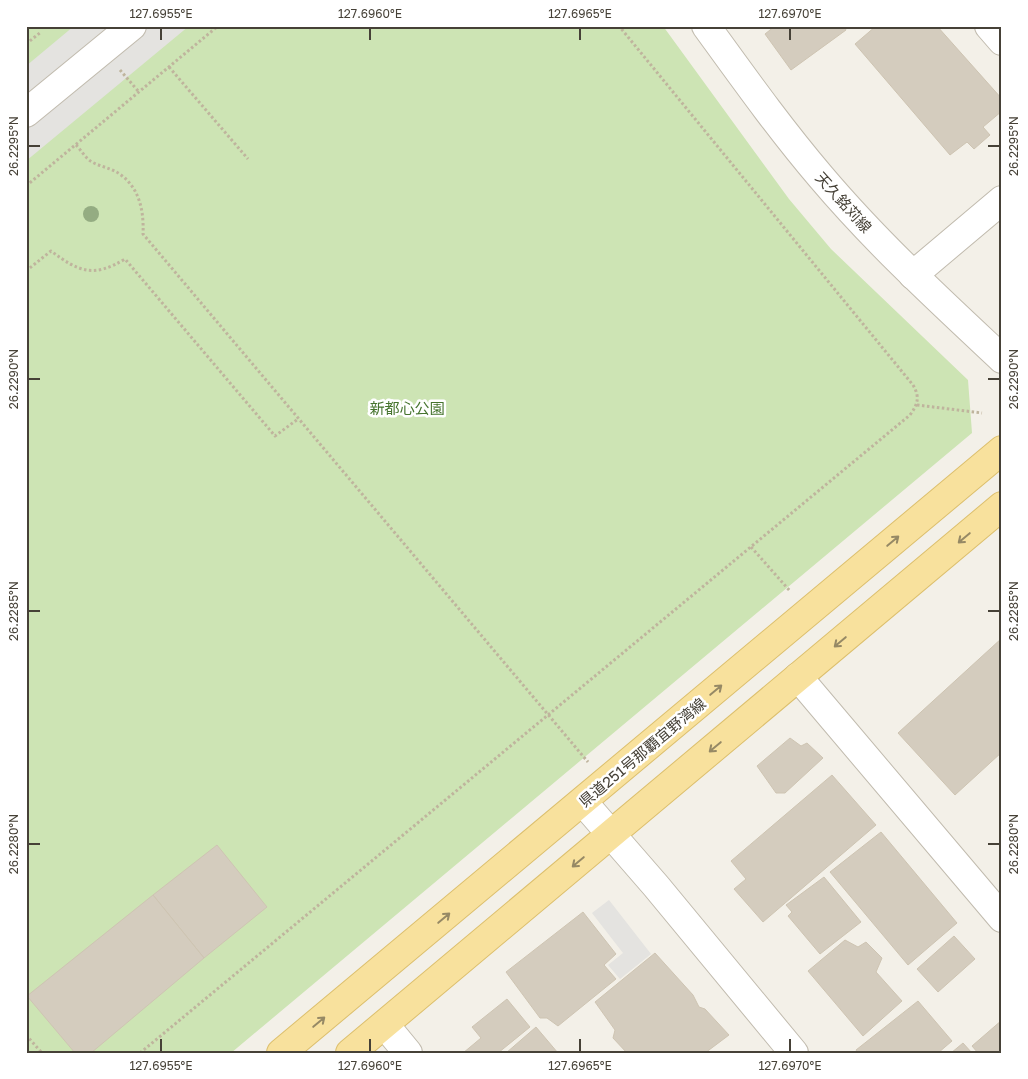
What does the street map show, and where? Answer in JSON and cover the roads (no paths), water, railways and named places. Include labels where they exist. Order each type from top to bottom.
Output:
[{"type":"main road","name":"県道251号那覇宜野湾線","points":[[281,1053],[1002,450]]},
{"type":"main road","points":[[350,1053],[1002,506]]},
{"type":"street","points":[[26,113],[101,36],[132,26]]},
{"type":"street","name":"天久銘苅線","points":[[706,26],[780,128],[821,177],[913,275],[1002,359]]},
{"type":"street","points":[[989,26],[1002,41]]},
{"type":"street","points":[[913,275],[1002,200]]},
{"type":"street","points":[[798,677],[1002,918]]},
{"type":"street","points":[[582,802],[611,834],[794,1053]]},
{"type":"street","points":[[385,1025],[408,1053]]},
{"type":"park label","name":"新都心公園","points":[[407,408]]}]
